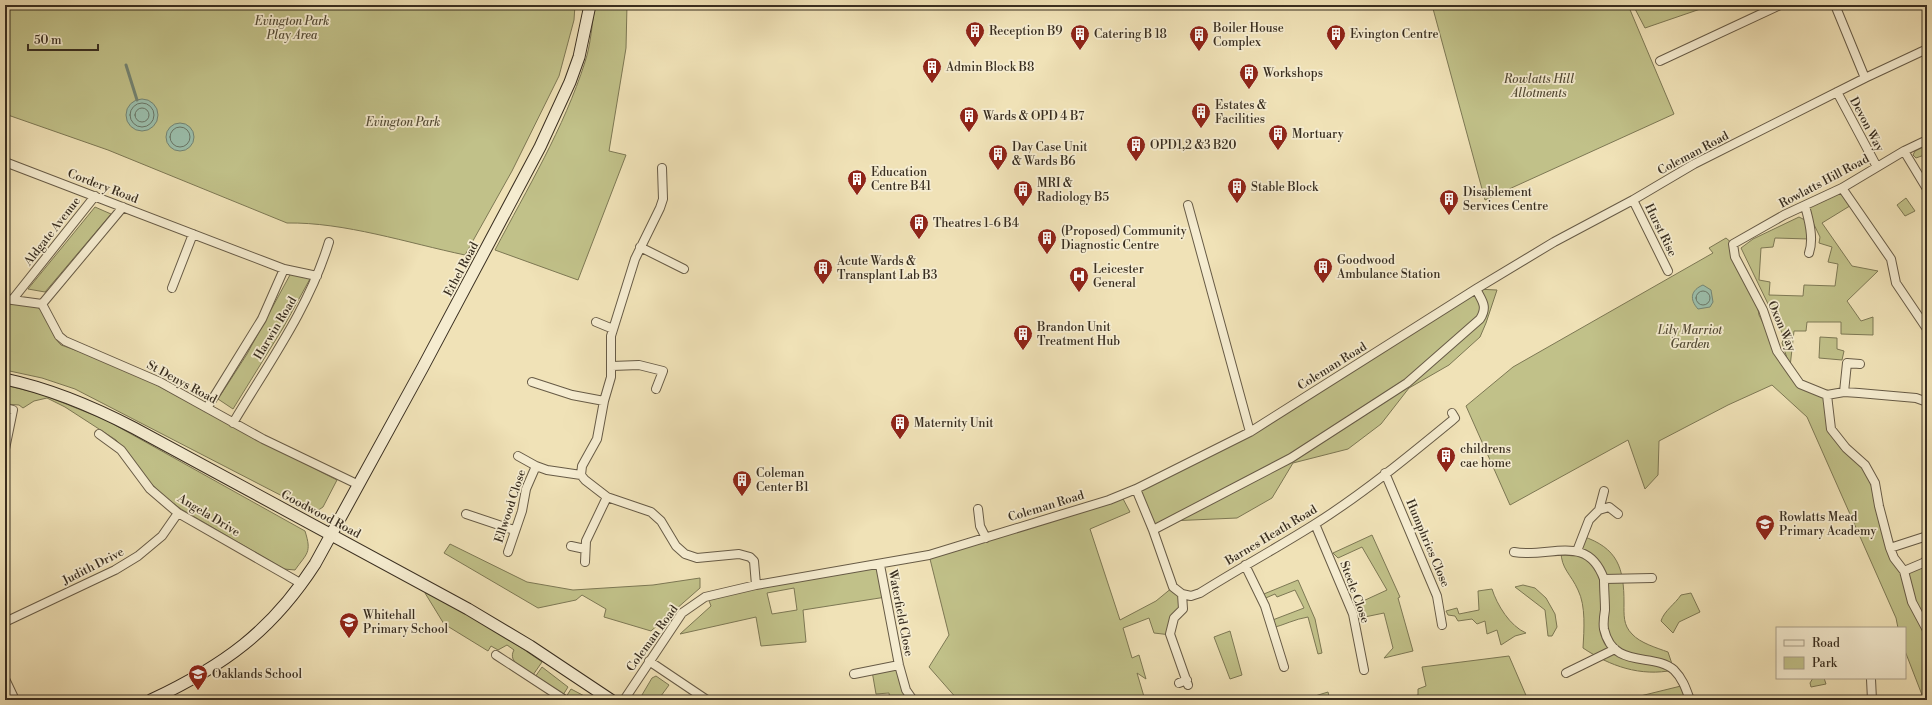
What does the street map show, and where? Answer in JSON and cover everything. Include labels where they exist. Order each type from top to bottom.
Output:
[{"type":"street","name":"Ethel Road","points":[[151,700],[182,685],[233,654],[269,623],[302,584],[359,485],[463,294],[554,119],[579,57],[590,5]]},
{"type":"street","points":[[1660,61],[1780,5]]},
{"type":"street","points":[[1835,5],[1865,78]]},
{"type":"street","name":"Coleman Road","points":[[624,700],[682,613],[698,601],[709,596],[756,585],[880,565],[929,555],[1109,500],[1136,490],[1250,432],[1476,289],[1554,242],[1633,200],[1694,164],[1865,78],[1927,49]]},
{"type":"street","name":"Devon Way","points":[[1837,92],[1876,167]]},
{"type":"street","name":"Rowlatts Hill Road","points":[[1733,244],[1784,215],[1842,188],[1904,151],[1927,140]]},
{"type":"street","points":[[1904,151],[1927,189]]},
{"type":"street","name":"Cordery Road","points":[[5,162],[284,269],[317,276]]},
{"type":"street","points":[[662,168],[663,199],[640,247],[613,329],[610,351],[612,377],[604,401],[597,439],[582,466],[581,475],[585,480],[607,497],[651,512],[661,521],[672,542],[685,554],[697,558],[739,554],[750,557],[754,561],[756,585]]},
{"type":"street","points":[[1842,188],[1891,259],[1896,283],[1927,329]]},
{"type":"street","name":"Aldgate Avenue","points":[[9,299],[95,196]]},
{"type":"street","name":"Hurst Rise","points":[[1633,200],[1668,271]]},
{"type":"street","points":[[1188,205],[1250,432]]},
{"type":"street","points":[[1805,206],[1811,241],[1809,253]]},
{"type":"street","points":[[9,299],[42,304],[123,207]]},
{"type":"street","points":[[172,288],[193,234]]},
{"type":"street","name":"Harwin Road","points":[[233,423],[302,309],[317,276],[329,242]]},
{"type":"street","name":"Oxon Way","points":[[1733,244],[1735,256],[1763,310],[1777,351],[1800,384],[1827,395]]},
{"type":"street","points":[[640,247],[684,269]]},
{"type":"street","name":"Harwin Road","points":[[207,408],[262,319],[284,269]]},
{"type":"street","points":[[1153,530],[1291,458],[1407,383],[1480,319],[1485,311],[1484,305],[1476,289]]},
{"type":"street","name":"St Denys Road","points":[[42,304],[59,336],[65,341],[160,382],[263,439],[359,485]]},
{"type":"street","points":[[596,322],[613,329]]},
{"type":"street","points":[[1844,392],[1847,363],[1860,364]]},
{"type":"street","points":[[612,366],[639,365],[663,372],[656,389]]},
{"type":"street","name":"Goodwood Road","points":[[5,379],[50,390],[100,410],[499,627],[611,700]]},
{"type":"street","points":[[532,382],[579,397],[604,401]]},
{"type":"street","points":[[1927,402],[1916,398],[1844,392],[1827,395],[1831,429],[1846,448],[1866,465],[1875,483],[1879,506],[1890,548],[1894,558],[1904,570],[1912,602],[1927,630]]},
{"type":"street","points":[[5,449],[9,409]]},
{"type":"street","name":"Barnes Heath Road","points":[[1182,594],[1191,596],[1200,592],[1315,524],[1410,455],[1455,418],[1452,413]]},
{"type":"street","name":"Angela Drive","points":[[99,434],[121,450],[150,489],[178,512],[302,584]]},
{"type":"street","points":[[518,456],[536,466]]},
{"type":"street","name":"Ellwood Close","points":[[508,552],[514,530],[522,511],[526,489],[536,466],[547,470],[581,475]]},
{"type":"street","name":"Humphries Close","points":[[1385,473],[1436,596],[1442,625]]},
{"type":"street","points":[[1136,490],[1153,530],[1173,587],[1182,594],[1183,609],[1174,618],[1170,634],[1184,683]]},
{"type":"street","points":[[1599,510],[1604,491]]},
{"type":"street","points":[[585,562],[585,548],[594,524],[607,497]]},
{"type":"street","points":[[1577,551],[1589,520],[1599,510],[1609,506],[1618,514]]},
{"type":"street","points":[[978,509],[980,526],[986,538]]},
{"type":"street","name":"Judith Drive","points":[[5,622],[115,570],[138,556],[162,536],[178,512]]},
{"type":"street","points":[[466,514],[514,530]]},
{"type":"street","name":"Steele Close","points":[[1315,524],[1353,614],[1364,670]]},
{"type":"street","points":[[1890,548],[1927,536]]},
{"type":"street","points":[[571,546],[585,548]]},
{"type":"street","points":[[1514,552],[1526,554],[1559,549],[1577,551],[1590,557],[1602,572],[1604,579],[1603,628],[1615,649],[1628,657],[1658,663],[1674,670],[1685,685],[1690,700]]},
{"type":"street","points":[[1904,570],[1927,560]]},
{"type":"street","name":"Waterfield Close","points":[[880,565],[899,665],[906,690],[913,700]]},
{"type":"street","points":[[1245,565],[1264,606],[1284,667]]},
{"type":"street","points":[[1604,579],[1652,578]]},
{"type":"street","points":[[1566,673],[1615,649]]},
{"type":"street","points":[[496,655],[553,697],[564,700]]},
{"type":"street","points":[[649,661],[707,700]]},
{"type":"street","name":"Waterfield Close","points":[[854,674],[899,665]]},
{"type":"street","points":[[5,679],[15,700]]},
{"type":"street","points":[[1870,679],[1872,700]]},
{"type":"green space","name":"Evington Park","points":[[5,5],[575,5],[574,20],[559,76],[512,171],[465,255],[376,234],[331,226],[287,223],[108,150],[5,114]]},
{"type":"green space","points":[[595,5],[627,5],[626,48],[609,151],[626,155],[578,280],[495,250],[567,111],[587,55]]},
{"type":"green space","name":"Rowlatts Hill Allotments","points":[[1432,5],[1628,5],[1674,114],[1485,200]]},
{"type":"green space","points":[[1633,5],[1712,5],[1645,28]]},
{"type":"green space","points":[[1927,145],[1927,154],[1916,158],[1913,155],[1915,151]]},
{"type":"green space","points":[[1841,188],[1853,204],[1822,223],[1852,266],[1878,271],[1847,301],[1861,321],[1873,317],[1873,335],[1841,334],[1841,322],[1807,322],[1806,331],[1794,331],[1790,367],[1782,343],[1784,337],[1741,248],[1753,239],[1799,217],[1805,220],[1809,239],[1775,238],[1773,247],[1761,248],[1759,280],[1770,282],[1769,295],[1803,296],[1804,285],[1835,286],[1838,264],[1828,262],[1832,247],[1819,243],[1820,237],[1805,206]]},
{"type":"green space","points":[[1906,198],[1915,211],[1905,216],[1897,205]]},
{"type":"green space","points":[[95,207],[111,214],[45,292],[28,289]]},
{"type":"green space","name":"Lily Marriot Garden","points":[[1726,238],[1733,244],[1755,293],[1759,315],[1777,351],[1793,377],[1827,395],[1831,429],[1865,465],[1890,548],[1905,570],[1927,560],[1927,594],[1924,597],[1927,600],[1927,700],[1924,700],[1906,654],[1906,627],[1898,627],[1896,618],[1807,417],[1772,385],[1728,405],[1659,441],[1658,475],[1645,489],[1628,440],[1510,505],[1466,406],[1513,367],[1713,253],[1709,248]]},
{"type":"green space","points":[[291,273],[311,277],[283,328],[233,409],[218,399],[247,354]]},
{"type":"green space","points":[[1476,289],[1497,290],[1480,337],[1449,365],[1409,388],[1381,424],[1348,449],[1293,463],[1272,498],[1237,518],[1169,521],[1153,530],[1136,489],[1250,432]]},
{"type":"green space","points":[[5,303],[26,304],[37,307],[44,314],[61,345],[103,360],[151,382],[262,442],[337,480],[323,507],[317,511],[288,499],[75,389],[42,378],[5,370]]},
{"type":"green space","points":[[1820,337],[1837,338],[1837,349],[1844,351],[1842,360],[1819,358]]},
{"type":"green space","points":[[5,385],[41,394],[106,420],[305,531],[308,549],[305,556],[295,570],[284,569],[181,509],[162,495],[146,478],[127,451],[116,440],[65,407],[47,398],[34,401],[23,408],[19,405],[5,404]]},
{"type":"green space","points":[[1121,495],[1130,512],[1090,529],[1120,620],[1156,601],[1173,587],[1182,594],[1183,609],[1175,617],[1171,635],[1154,633],[1149,618],[1123,628],[1132,658],[1139,655],[1146,679],[1137,673],[1145,700],[958,700],[929,667],[949,635],[929,555]]},
{"type":"green space","points":[[1372,535],[1400,597],[1398,598],[1413,651],[1384,658],[1393,648],[1384,613],[1355,619],[1350,607],[1387,590],[1362,547],[1338,558],[1333,553]]},
{"type":"green space","points":[[1582,536],[1604,547],[1611,553],[1616,561],[1622,579],[1625,620],[1629,631],[1644,643],[1668,652],[1674,670],[1661,672],[1637,671],[1615,665],[1583,648],[1584,618],[1581,596],[1561,557],[1561,551],[1577,551]]},
{"type":"green space","points":[[450,544],[527,582],[573,590],[653,585],[700,578],[700,588],[651,631],[604,617],[606,609],[582,595],[576,600],[538,608],[444,553]]},
{"type":"green space","points":[[880,565],[886,597],[803,610],[806,642],[761,646],[756,617],[680,634],[711,606],[708,598]],"holes":[[[794,588],[797,610],[772,614],[767,593]]]},
{"type":"green space","points":[[1298,580],[1315,619],[1322,653],[1318,654],[1308,617],[1272,628],[1270,621],[1304,608],[1295,590],[1277,597],[1275,594],[1261,600],[1259,596]]},
{"type":"green space","points":[[1523,585],[1535,588],[1546,598],[1555,614],[1557,627],[1552,636],[1548,636],[1545,610],[1515,587]]},
{"type":"green space","points":[[1492,589],[1497,602],[1505,614],[1520,630],[1526,633],[1515,636],[1501,645],[1497,630],[1487,634],[1485,621],[1477,624],[1472,619],[1458,621],[1455,616],[1448,615],[1446,611],[1457,608],[1459,614],[1479,610],[1478,591]]},
{"type":"green space","points":[[426,591],[456,607],[542,662],[533,675],[521,668],[515,662],[512,654],[514,650],[507,645],[498,650],[491,646],[488,651],[444,624],[425,593]]},
{"type":"green space","points":[[1691,593],[1700,612],[1679,622],[1673,633],[1661,621],[1662,617],[1681,595]]},
{"type":"green space","points":[[1230,631],[1242,675],[1230,679],[1214,637]]},
{"type":"green space","points":[[1509,656],[1528,700],[1398,700],[1418,695],[1418,689],[1426,686],[1422,667]]},
{"type":"green space","points":[[899,665],[913,700],[890,700],[889,693],[876,694],[872,671]]},
{"type":"green space","points":[[542,667],[568,687],[563,695],[535,677]]},
{"type":"green space","points":[[656,676],[669,685],[658,700],[639,700],[652,678]]},
{"type":"green space","points":[[1812,679],[1824,679],[1826,684],[1811,687],[1810,683]]},
{"type":"green space","points":[[1685,685],[1690,700],[1658,697],[1658,700],[1624,700]]},
{"type":"green space","points":[[571,689],[592,700],[571,700],[566,697]]},
{"type":"green space","points":[[1328,692],[1330,700],[1302,700]]},
{"type":"water","points":[[142,99],[148,100],[155,106],[158,115],[157,121],[151,128],[142,131],[136,130],[129,124],[126,115],[127,109],[133,102]]},
{"type":"water","points":[[180,123],[190,127],[194,137],[190,147],[180,151],[170,147],[166,137],[170,127]]},
{"type":"water","points":[[1703,285],[1711,290],[1713,302],[1710,307],[1698,309],[1692,298],[1696,289]]},
{"type":"waterway","points":[[126,65],[137,100]]},
{"type":"place","name":"Reception B9","points":[[975,48]]},
{"type":"place","name":"Catering B 18","points":[[1080,51]]},
{"type":"place","name":"Evington Centre","points":[[1336,51]]},
{"type":"place","name":"Boiler House Complex","points":[[1199,52]]},
{"type":"place","name":"Admin Block B8","points":[[932,84]]},
{"type":"place","name":"Workshops","points":[[1249,90]]},
{"type":"place","name":"Estates & Facilities","points":[[1201,129]]},
{"type":"place","name":"Wards & OPD 4 B7","points":[[969,133]]},
{"type":"place","name":"Mortuary","points":[[1278,151]]},
{"type":"place","name":"OPD1,2 &3 B20","points":[[1136,162]]},
{"type":"place","name":"Day Case Unit & Wards B6","points":[[998,171]]},
{"type":"place","name":"Education Centre B41","points":[[857,196]]},
{"type":"place","name":"Stable Block","points":[[1237,204]]},
{"type":"place","name":"MRI & Radiology B5","points":[[1023,207]]},
{"type":"place","name":"Disablement Services Centre","points":[[1449,216]]},
{"type":"place","name":"Theatres 1-6 B4","points":[[919,240]]},
{"type":"place","name":"(Proposed) Community Diagnostic Centre","points":[[1047,255]]},
{"type":"place","name":"Goodwood Ambulance Station","points":[[1323,284]]},
{"type":"place","name":"Acute Wards & Transplant Lab B3","points":[[823,285]]},
{"type":"place","name":"Leicester General","points":[[1079,293]]},
{"type":"place","name":"Brandon Unit Treatment Hub","points":[[1023,351]]},
{"type":"place","name":"Maternity Unit","points":[[900,440]]},
{"type":"place","name":"childrens cae home","points":[[1446,473]]},
{"type":"place","name":"Coleman Center B1","points":[[742,497]]},
{"type":"place","name":"Rowlatts Mead Primary Academy","points":[[1765,541]]},
{"type":"place","name":"Whitehall Primary School","points":[[349,639]]},
{"type":"place","name":"Oaklands School","points":[[198,691]]},
{"type":"park label","name":"Evington Park Play Area","points":[[292,28]]}]
